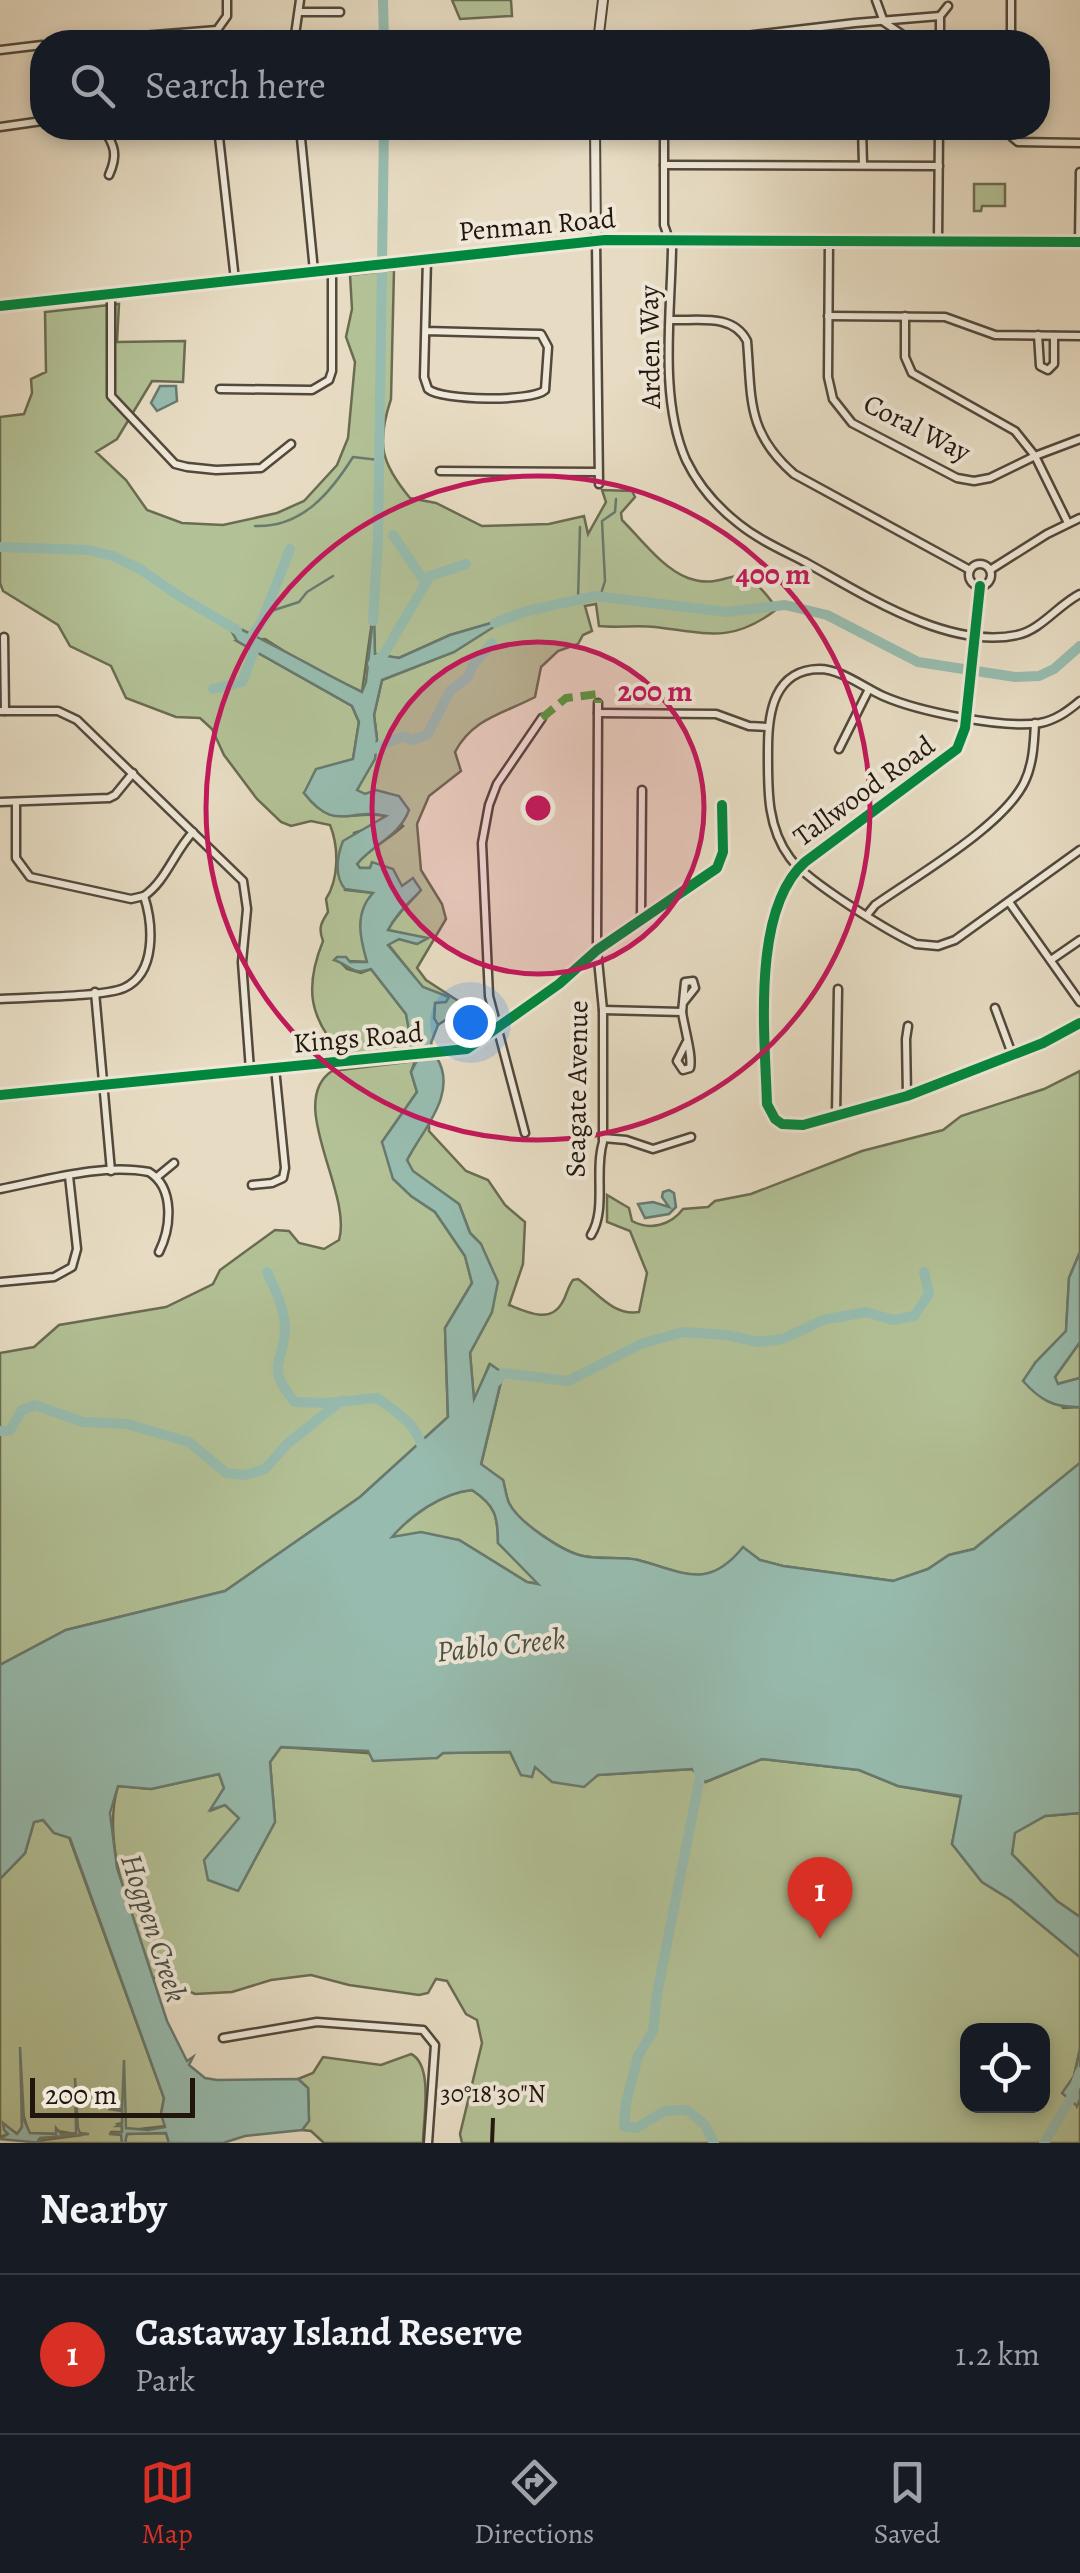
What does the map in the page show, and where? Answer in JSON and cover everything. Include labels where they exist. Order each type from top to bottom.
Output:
[{"type":"street","points":[[217,30],[227,16],[227,0]]},
{"type":"street","points":[[296,30],[300,0]]},
{"type":"street","points":[[600,30],[603,0]]},
{"type":"street","points":[[876,0],[884,22],[896,30]]},
{"type":"street","points":[[1010,30],[1011,0]]},
{"type":"street","points":[[940,30],[940,16],[948,6]]},
{"type":"street","points":[[300,12],[340,12]]},
{"type":"street","points":[[799,30],[940,16]]},
{"type":"street","points":[[0,50],[30,46]]},
{"type":"street","points":[[0,127],[30,123]]},
{"type":"street","points":[[108,176],[116,149],[110,140]]},
{"type":"street","points":[[219,140],[235,280]]},
{"type":"street","points":[[301,140],[314,271]]},
{"type":"street","points":[[596,140],[598,484]]},
{"type":"street","name":"Arden Way","points":[[664,140],[664,224],[672,248],[674,422],[686,460],[714,501],[753,535],[914,618],[975,635],[1025,633],[1080,594]]},
{"type":"street","points":[[862,140],[863,165]]},
{"type":"street","points":[[938,241],[939,140]]},
{"type":"street","points":[[1016,140],[1080,144]]},
{"type":"street","points":[[664,164],[939,166]]},
{"type":"street","points":[[1080,172],[1080,242]]},
{"type":"street","name":"Penman Road","points":[[0,306],[596,240],[1080,242]]},
{"type":"street","name":"Coral Way","points":[[828,240],[830,391],[838,408],[859,428],[966,480],[990,478],[1080,439]]},
{"type":"street","points":[[426,331],[531,332],[544,336],[548,347],[543,394],[444,397],[428,389],[424,376],[428,258]]},
{"type":"street","points":[[220,388],[312,390],[329,380],[332,269]]},
{"type":"street","points":[[110,293],[112,396],[175,464],[216,470],[261,468],[292,444]]},
{"type":"street","points":[[828,316],[953,318],[995,335],[1080,336]]},
{"type":"street","points":[[905,316],[905,357],[912,372],[1006,424],[1024,439],[1068,523]]},
{"type":"street","points":[[671,320],[726,321],[739,328],[747,340],[749,398],[754,418],[767,445],[794,474],[970,570]]},
{"type":"street","points":[[1038,336],[1038,362],[1048,370],[1054,364],[1054,336]]},
{"type":"street","points":[[440,471],[598,472]]},
{"type":"street","points":[[990,570],[1080,518]]},
{"type":"street","points":[[970,570],[982,564],[990,570]]},
{"type":"street","points":[[970,570],[970,580],[980,586],[989,581],[990,570]]},
{"type":"street","name":"Tallwood Road","points":[[980,586],[966,717],[962,739],[952,755],[798,868],[786,884],[769,946],[766,980],[767,1104],[774,1119],[789,1126],[836,1116],[907,1096],[1043,1044],[1080,1023]]},
{"type":"street","points":[[4,637],[2,711],[68,715],[243,881],[246,896],[242,962],[250,1070]]},
{"type":"street","points":[[1080,701],[1060,716],[1035,723],[966,717],[917,709],[826,670],[806,671],[790,679],[777,693],[768,727],[770,818],[776,836],[798,868],[906,940],[938,946],[955,940],[1080,850]]},
{"type":"street","points":[[840,749],[869,690]]},
{"type":"street","name":"Seagate Avenue","points":[[590,1235],[598,1223],[598,1157],[603,1138],[603,1010],[597,950],[598,702]]},
{"type":"street","points":[[598,713],[716,714],[749,726],[768,727]]},
{"type":"street","points":[[525,1134],[488,996],[482,864],[484,825],[503,773],[542,718]]},
{"type":"street","points":[[867,914],[985,827],[1011,802],[1030,770],[1035,723]]},
{"type":"street","points":[[0,802],[109,798],[133,773]]},
{"type":"street","points":[[642,790],[642,920]]},
{"type":"street","points":[[16,802],[16,858],[30,877],[131,898],[144,896],[157,886],[180,846],[193,832]]},
{"type":"street","name":"Kings Road","points":[[0,1094],[467,1049],[559,984],[597,950],[721,863],[722,805]]},
{"type":"street","points":[[0,998],[126,987],[144,968],[150,938],[144,896]]},
{"type":"street","points":[[1009,902],[1080,1002]]},
{"type":"street","points":[[1051,960],[1080,940]]},
{"type":"street","points":[[836,1116],[838,989]]},
{"type":"street","points":[[95,992],[110,1171]]},
{"type":"street","points":[[603,1010],[683,1007],[686,1044]]},
{"type":"street","points":[[996,1008],[1012,1054]]},
{"type":"street","points":[[907,1096],[908,1026]]},
{"type":"street","points":[[252,1185],[284,1178],[275,1068]]},
{"type":"street","points":[[603,1138],[654,1149],[691,1137]]},
{"type":"street","points":[[157,1177],[174,1163]]},
{"type":"street","points":[[0,1189],[110,1171],[138,1170],[157,1177]]},
{"type":"street","points":[[0,1282],[60,1275],[72,1267],[77,1249],[69,1176]]},
{"type":"street","points":[[157,1177],[168,1209],[159,1252]]},
{"type":"street","points":[[223,2038],[317,2022],[423,2030],[434,2046],[428,2143]]},
{"type":"green space","points":[[452,0],[511,0],[512,16],[460,19]]},
{"type":"green space","points":[[974,184],[1005,184],[1005,206],[982,206],[981,211],[974,211]]},
{"type":"green space","points":[[394,270],[391,399],[383,441],[387,463],[410,498],[436,503],[482,526],[549,524],[584,516],[588,534],[606,502],[602,490],[632,491],[635,497],[621,513],[622,520],[670,568],[703,581],[742,577],[763,591],[777,609],[732,632],[704,633],[648,626],[599,626],[596,604],[585,606],[592,631],[583,635],[578,644],[558,651],[541,667],[535,697],[480,724],[462,741],[455,752],[461,771],[429,796],[417,824],[421,870],[442,904],[446,919],[417,968],[426,980],[466,1006],[438,1025],[434,1018],[435,1003],[388,944],[399,939],[417,944],[426,939],[388,930],[420,891],[402,886],[372,863],[370,868],[357,864],[403,826],[357,791],[377,739],[374,715],[382,680],[454,652],[503,620],[450,635],[399,658],[375,655],[373,614],[362,692],[311,668],[265,639],[237,641],[352,706],[359,722],[353,759],[304,793],[314,805],[333,815],[387,816],[354,833],[345,890],[374,893],[362,932],[367,962],[346,958],[340,962],[361,973],[371,969],[406,1014],[414,1050],[344,1056],[323,1029],[312,988],[323,941],[321,926],[328,912],[326,899],[335,873],[336,853],[330,825],[311,821],[291,826],[281,822],[257,799],[224,755],[212,729],[200,718],[176,717],[126,698],[111,666],[70,646],[58,625],[3,591],[0,417],[24,414],[32,393],[31,379],[46,372],[45,312],[119,304],[117,342],[185,341],[183,382],[152,381],[117,439],[96,452],[126,480],[147,510],[182,523],[223,525],[277,513],[304,501],[337,465],[348,438],[355,362],[346,337],[352,309],[350,275]]},
{"type":"green space","points":[[415,1061],[411,1072],[417,1092],[382,1142],[411,1196],[435,1212],[465,1256],[472,1283],[445,1328],[448,1417],[360,1497],[225,1591],[66,1630],[0,1665],[0,1353],[34,1347],[59,1325],[166,1307],[213,1284],[220,1270],[275,1230],[289,1231],[299,1243],[324,1249],[339,1240],[337,1198],[317,1126],[315,1104],[319,1085],[332,1071]]},
{"type":"green space","points":[[1080,1071],[1080,1252],[1069,1278],[1066,1331],[1035,1363],[1063,1408],[1080,1407],[1080,1463],[974,1549],[949,1555],[928,1569],[894,1581],[783,1566],[760,1560],[743,1548],[718,1570],[682,1573],[631,1559],[583,1556],[553,1542],[514,1511],[503,1480],[481,1465],[503,1373],[489,1365],[474,1402],[470,1353],[492,1312],[481,1244],[470,1233],[459,1204],[412,1171],[407,1160],[429,1121],[429,1131],[466,1171],[488,1180],[505,1205],[525,1222],[523,1264],[509,1305],[538,1314],[551,1313],[562,1303],[573,1280],[578,1279],[614,1307],[639,1312],[647,1273],[630,1231],[607,1222],[607,1195],[629,1208],[632,1221],[660,1225],[683,1209],[708,1207],[715,1201],[751,1194],[862,1151],[943,1130],[961,1116],[1044,1089]]},
{"type":"green space","points":[[1080,1342],[1080,1378],[1057,1384],[1055,1377]]},
{"type":"green space","points":[[472,1490],[494,1512],[498,1543],[540,1584],[527,1582],[459,1540],[390,1538],[427,1507]]},
{"type":"green space","points":[[281,1747],[437,1758],[443,1753],[510,1752],[521,1775],[534,1766],[598,1775],[692,1769],[706,1782],[761,1759],[859,1770],[898,1786],[962,1797],[952,1844],[982,1882],[1011,1900],[1080,1957],[1080,2049],[1074,2076],[1077,2105],[1080,2099],[1080,2143],[462,2143],[460,2134],[482,2043],[477,2020],[466,2014],[447,1981],[436,1979],[428,1993],[419,1995],[311,1975],[271,1980],[232,1992],[195,1994],[177,1986],[165,1970],[153,1980],[116,1858],[113,1834],[118,1786],[151,1789],[219,1774],[224,1788],[212,1810],[225,1805],[239,1818],[238,1891],[275,1822],[270,1762]]},
{"type":"green space","points":[[1080,1813],[1080,1917],[1057,1901],[1012,1854],[1014,1833],[1045,1816]]},
{"type":"green space","points":[[43,1820],[54,1833],[69,1837],[164,2098],[161,2114],[166,2126],[131,2130],[126,2128],[124,2117],[118,2124],[122,2132],[110,2132],[122,2134],[122,2143],[41,2143],[36,2141],[82,2135],[57,2131],[29,2133],[22,2111],[18,2134],[8,2128],[8,2134],[0,2137],[0,1879],[25,1853],[34,1822]]},
{"type":"green space","points":[[411,2054],[423,2069],[425,2081],[423,2143],[324,2143],[311,2131],[302,2130],[309,2120],[308,2088],[298,2079],[313,2073],[323,2057],[381,2065]]},
{"type":"green space","points":[[166,2133],[169,2143],[125,2143],[126,2134]]},
{"type":"water","points":[[160,386],[176,386],[177,401],[157,411],[151,403]]},
{"type":"water","name":"Pablo Creek","points":[[374,608],[375,654],[399,658],[450,635],[508,618],[454,652],[382,680],[374,715],[375,759],[357,790],[399,796],[409,810],[399,827],[357,864],[370,868],[372,862],[393,869],[402,886],[413,878],[421,890],[388,930],[428,938],[417,944],[399,939],[388,945],[423,987],[449,997],[446,1002],[435,1003],[434,1018],[438,1025],[431,1043],[432,1057],[437,1058],[442,1071],[441,1097],[407,1160],[413,1171],[459,1204],[470,1233],[481,1244],[498,1282],[492,1312],[470,1353],[474,1399],[490,1364],[503,1373],[481,1464],[503,1480],[509,1503],[522,1519],[553,1542],[583,1556],[631,1559],[682,1573],[706,1574],[730,1561],[743,1547],[760,1560],[783,1566],[893,1581],[928,1569],[949,1555],[974,1549],[1080,1463],[1080,1813],[1045,1816],[1015,1833],[1012,1854],[1057,1901],[1080,1917],[1080,1957],[1011,1900],[982,1882],[952,1844],[961,1796],[898,1786],[859,1770],[762,1759],[705,1782],[692,1769],[598,1775],[584,1787],[552,1782],[535,1767],[532,1777],[521,1775],[510,1752],[443,1753],[437,1758],[373,1761],[368,1751],[281,1747],[270,1762],[275,1822],[238,1891],[208,1880],[204,1860],[239,1818],[225,1805],[210,1810],[224,1788],[219,1774],[151,1789],[118,1786],[110,1813],[117,1868],[167,2021],[187,2061],[193,2057],[189,2065],[205,2078],[217,2080],[298,2079],[308,2088],[309,2121],[302,2130],[245,2136],[223,2143],[169,2143],[166,2133],[127,2134],[122,2143],[121,2135],[109,2134],[122,2132],[122,2126],[117,2126],[122,2123],[122,2111],[108,2109],[122,2109],[124,2060],[126,2128],[165,2127],[161,2114],[164,2098],[70,1838],[54,1833],[43,1820],[34,1822],[25,1853],[0,1879],[0,1665],[66,1630],[225,1591],[360,1497],[448,1417],[445,1328],[472,1283],[465,1256],[435,1212],[393,1179],[382,1142],[417,1092],[411,1072],[421,1053],[412,1048],[406,1014],[371,969],[356,971],[334,960],[346,957],[350,962],[367,962],[361,917],[373,893],[345,889],[342,884],[338,866],[343,841],[386,816],[334,816],[325,813],[304,793],[316,769],[353,759],[359,722],[352,706],[237,641],[227,623],[362,692]],"holes":[[[472,1490],[494,1512],[498,1543],[538,1584],[527,1582],[459,1540],[421,1532],[392,1537],[439,1500]]]},
{"type":"water","points":[[669,1190],[674,1193],[676,1207],[669,1214],[645,1218],[638,1204],[653,1202],[669,1207],[662,1197]]},
{"type":"water","points":[[1080,1252],[1080,1342],[1055,1377],[1058,1384],[1080,1378],[1080,1407],[1071,1407],[1048,1402],[1023,1381],[1066,1331],[1069,1278]]},
{"type":"water","points":[[20,2047],[24,2120],[30,2133],[56,2134],[56,2128],[61,2134],[76,2133],[75,2078],[78,2128],[80,2133],[89,2134],[40,2138],[41,2143],[0,2139],[8,2134],[3,2123],[17,2134],[22,2127]]},
{"type":"water","points":[[1080,2049],[1077,2106],[1062,2093],[1074,2076]]},
{"type":"waterway","points":[[383,0],[384,30]]},
{"type":"waterway","points":[[373,621],[378,538],[384,140]]},
{"type":"waterway","points":[[255,526],[272,525],[301,514],[325,495],[353,457],[379,460]]},
{"type":"waterway","points":[[600,597],[605,581],[602,521],[615,512],[616,499]]},
{"type":"waterway","points":[[578,600],[580,527]]},
{"type":"waterway","points":[[393,535],[425,582]]},
{"type":"waterway","points":[[0,547],[88,550],[113,556],[237,630]]},
{"type":"waterway","points":[[250,639],[262,621],[290,549]]},
{"type":"waterway","points":[[373,664],[384,654],[430,576],[466,564]]},
{"type":"waterway","points":[[265,613],[299,602],[307,592],[333,576]]},
{"type":"waterway","points":[[495,623],[527,611],[595,596],[727,612],[785,605],[827,615],[918,662],[1015,677],[1039,676],[1054,669],[1080,646]]},
{"type":"waterway","points":[[369,751],[403,736],[412,740],[427,735],[450,691],[468,677],[492,643]]},
{"type":"waterway","points":[[213,689],[242,682],[257,644]]},
{"type":"waterway","points":[[267,1272],[285,1326],[278,1372],[295,1402],[377,1398],[414,1429],[423,1455]]},
{"type":"waterway","points":[[497,1381],[503,1373],[568,1381],[641,1344],[683,1332],[759,1342],[783,1339],[823,1320],[866,1312],[893,1320],[914,1316],[929,1294],[924,1272]]},
{"type":"waterway","points":[[0,1431],[10,1430],[22,1410],[35,1405],[83,1422],[127,1424],[189,1442],[226,1473],[246,1475],[265,1469],[287,1444],[341,1401]]},
{"type":"waterway","points":[[697,1764],[700,1777],[653,2031],[638,2056],[624,2126],[636,2128],[665,2111],[687,2110],[705,2125],[714,2143]]},
{"type":"waterway","points":[[1044,2143],[1070,2100],[1080,2072]]},
{"type":"marked path","points":[[542,718],[566,698],[598,694],[598,703]]},
{"type":"cycle path","points":[[0,306],[605,240],[1080,242]]},
{"type":"cycle path","points":[[980,586],[965,728],[957,749],[805,862],[788,883],[776,911],[765,976],[767,1104],[782,1124],[803,1125],[907,1096],[1043,1043],[1080,1023]]},
{"type":"cycle path","points":[[0,1095],[467,1049],[559,984],[597,950],[717,868],[723,852],[722,805]]},
{"type":"place","name":"Castaway Island Reserve","points":[[820,1939]]},
{"type":"water label","name":"Hogpen Creek","points":[[154,1928]]}]
